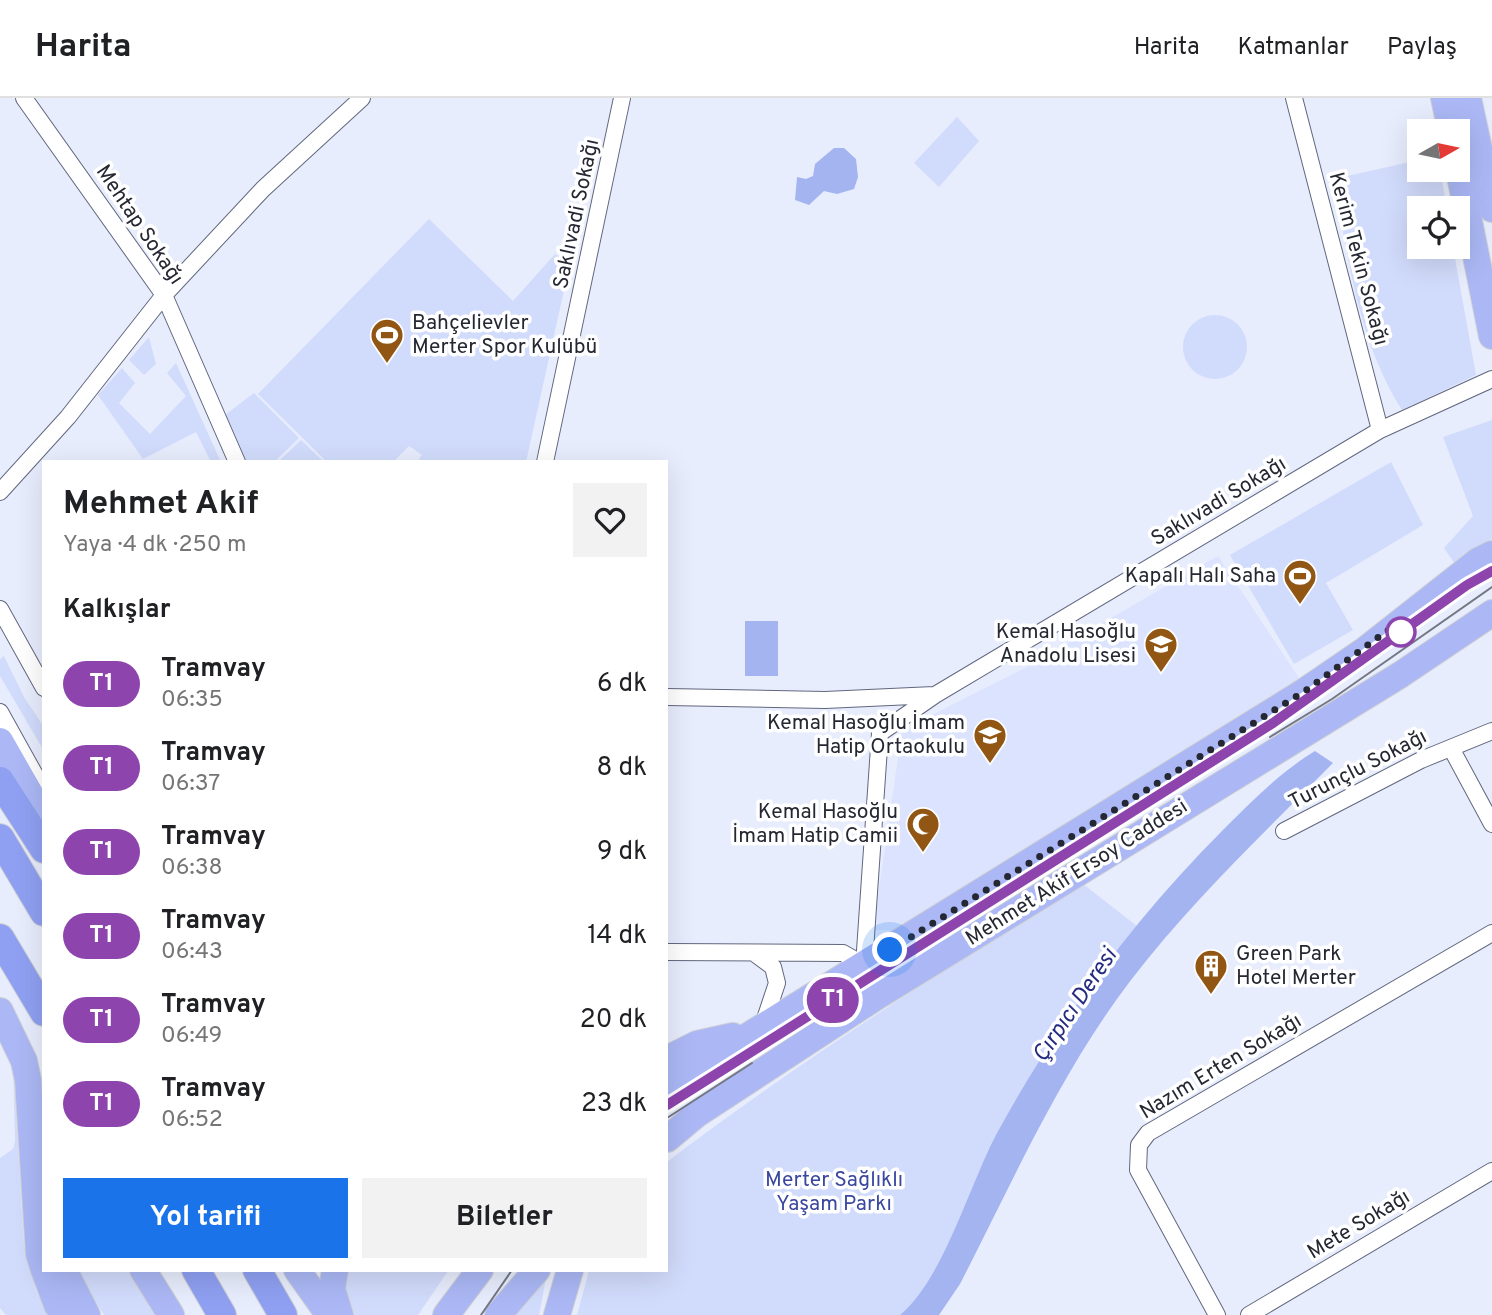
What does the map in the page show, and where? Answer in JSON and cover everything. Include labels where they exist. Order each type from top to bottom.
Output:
[{"type":"highway","points":[[8,775],[42,845]]},
{"type":"highway","points":[[0,838],[42,909]]},
{"type":"highway","points":[[0,938],[42,1009]]},
{"type":"highway","points":[[197,1272],[222,1315]]},
{"type":"highway","points":[[258,1272],[283,1315]]},
{"type":"main road","points":[[1444,98],[1448,119]]},
{"type":"main road","points":[[1468,98],[1492,209]]},
{"type":"main road","points":[[1461,182],[1492,336]]},
{"type":"main road","points":[[668,1085],[754,1030],[860,969],[1305,691],[1365,650],[1478,561],[1492,554]]},
{"type":"main road","name":"Mehmet Akif Ersoy Caddesi","points":[[668,1138],[697,1114],[876,997],[1400,675],[1492,614]]},
{"type":"main road","points":[[0,741],[8,775],[42,816]]},
{"type":"main road","points":[[0,993],[42,1063]]},
{"type":"main road","points":[[0,1011],[20,1050],[28,1080],[39,1254],[42,1264]]},
{"type":"main road","points":[[668,1058],[697,1044],[754,1030]]},
{"type":"main road","points":[[45,1272],[57,1305],[65,1315]]},
{"type":"main road","points":[[65,1272],[87,1315]]},
{"type":"main road","points":[[144,1272],[171,1315]]},
{"type":"main road","points":[[163,1272],[188,1315]]},
{"type":"main road","points":[[285,1272],[311,1315]]},
{"type":"main road","points":[[298,1272],[328,1315]]},
{"type":"main road","points":[[335,1272],[332,1289],[340,1315]]},
{"type":"main road","points":[[498,1315],[535,1272]]},
{"type":"main road","points":[[557,1315],[569,1272]]},
{"type":"main road","points":[[446,1315],[472,1277]]},
{"type":"street","name":"Mehtap Sokağı","points":[[24,98],[164,295],[236,460]]},
{"type":"street","points":[[0,492],[68,417],[164,295],[263,189],[362,98]]},
{"type":"street","name":"Saklıvadi Sokağı","points":[[545,460],[622,98]]},
{"type":"street","name":"Kerim Tekin Sokağı","points":[[1294,98],[1380,430]]},
{"type":"street","name":"Saklıvadi Sokağı","points":[[668,952],[843,953],[864,965],[880,733],[935,695],[1380,430],[1492,379]]},
{"type":"street","points":[[0,609],[42,684]]},
{"type":"street","points":[[668,697],[825,700],[935,695]]},
{"type":"street","points":[[0,712],[42,787]]},
{"type":"street","name":"Turunçlu Sokağı","points":[[1284,831],[1451,748],[1492,731]]},
{"type":"street","name":"Turunçlu Sokağı","points":[[1451,748],[1492,824]]},
{"type":"street","points":[[8,775],[42,790]]},
{"type":"street","name":"Nazım Erten Sokağı","points":[[1217,1315],[1138,1170],[1139,1146],[1148,1133],[1492,933]]},
{"type":"street","points":[[754,953],[773,967],[777,983],[754,1030]]},
{"type":"street","name":"Mete Sokağı","points":[[1249,1315],[1492,1171]]},
{"type":"shaded area","points":[[1218,556],[1299,678],[895,930],[873,930],[902,730],[1023,669]]},
{"type":"green space","points":[[957,117],[979,141],[939,187],[914,163]]},
{"type":"green space","points":[[1407,163],[1407,182],[1442,182],[1445,196],[1407,196],[1407,259],[1455,259],[1476,375],[1402,410],[1387,383],[1365,328],[1350,269],[1334,179]]},
{"type":"green space","name":"Bahçelievler Merter Spor Kulübü","points":[[429,219],[513,301],[555,254],[570,263],[526,460],[420,460],[422,455],[409,446],[395,460],[325,460],[258,394]]},
{"type":"green space","points":[[1215,315],[1233,321],[1241,329],[1247,347],[1241,365],[1233,373],[1215,379],[1197,373],[1189,365],[1183,347],[1189,329],[1197,321]]},
{"type":"green space","points":[[149,337],[156,364],[144,375],[129,360]]},
{"type":"green space","points":[[176,363],[220,460],[210,460],[196,432],[143,459],[98,395],[122,368],[135,383],[119,403],[150,434],[186,396],[167,373]]},
{"type":"green space","points":[[254,393],[299,438],[276,460],[245,460],[225,415]]},
{"type":"green space","points":[[1492,420],[1492,539],[1455,564],[1444,548],[1473,516],[1443,437]]},
{"type":"green space","points":[[301,440],[322,460],[280,460]]},
{"type":"green space","points":[[1391,462],[1423,525],[1326,583],[1353,630],[1294,664],[1230,555]]},
{"type":"green space","points":[[4,656],[24,697],[42,724],[42,748],[0,676],[0,659]]},
{"type":"green space","name":"Merter Sağlıklı Yaşam Parkı","points":[[1083,884],[1137,926],[1081,1001],[1029,1079],[997,1133],[943,1255],[916,1299],[900,1315],[577,1315],[589,1272],[668,1272],[668,1161],[768,1088],[977,950]]},
{"type":"green space","points":[[13,1065],[24,1245],[36,1290],[48,1315],[6,1315],[0,1308],[0,1158],[13,1149],[15,1141]]},
{"type":"green space","points":[[77,1272],[131,1272],[157,1315],[104,1315]]},
{"type":"green space","points":[[346,1272],[447,1272],[418,1315],[354,1315],[346,1295]]},
{"type":"green space","points":[[546,1278],[539,1315],[515,1315]]},
{"type":"water","points":[[834,148],[844,148],[856,159],[858,177],[854,189],[837,194],[824,191],[809,205],[795,200],[797,177],[806,179],[813,176],[815,164]]},
{"type":"water","points":[[745,621],[778,621],[778,676],[745,676]]},
{"type":"water","name":"Çırpıcı Deresi","points":[[1315,751],[1333,763],[1178,923],[1105,1016],[1060,1090],[960,1284],[939,1315],[900,1315],[916,1299],[943,1255],[997,1133],[1071,1012],[1128,936],[1190,865],[1255,798]]},
{"type":"tram line","points":[[668,1104],[1273,723],[1467,585],[1492,571]]},
{"type":"tram line","name":"T1","points":[[668,1104],[1273,723],[1325,689],[1467,585],[1492,571]]},
{"type":"tram line","points":[[1270,737],[1332,699],[1492,587]]},
{"type":"tram line","points":[[668,1117],[752,1063]]},
{"type":"tram line","points":[[481,1315],[511,1272]]},
{"type":"place","name":"Bahçelievler Merter Spor Kulübü","points":[[387,365]]},
{"type":"place","name":"Kapalı Halı Saha","points":[[1300,606]]},
{"type":"place","name":"Kemal Hasoğlu Anadolu Lisesi","points":[[1161,674]]},
{"type":"place","name":"Kemal Hasoğlu İmam Hatip Ortaokulu","points":[[990,765]]},
{"type":"place","name":"Kemal Hasoğlu İmam Hatip Camii","points":[[923,854]]},
{"type":"place","name":"Green Park Hotel Merter","points":[[1211,996]]},
{"type":"route","points":[[890,950],[1305,691],[1365,650],[1402,620],[1401,632]]}]
